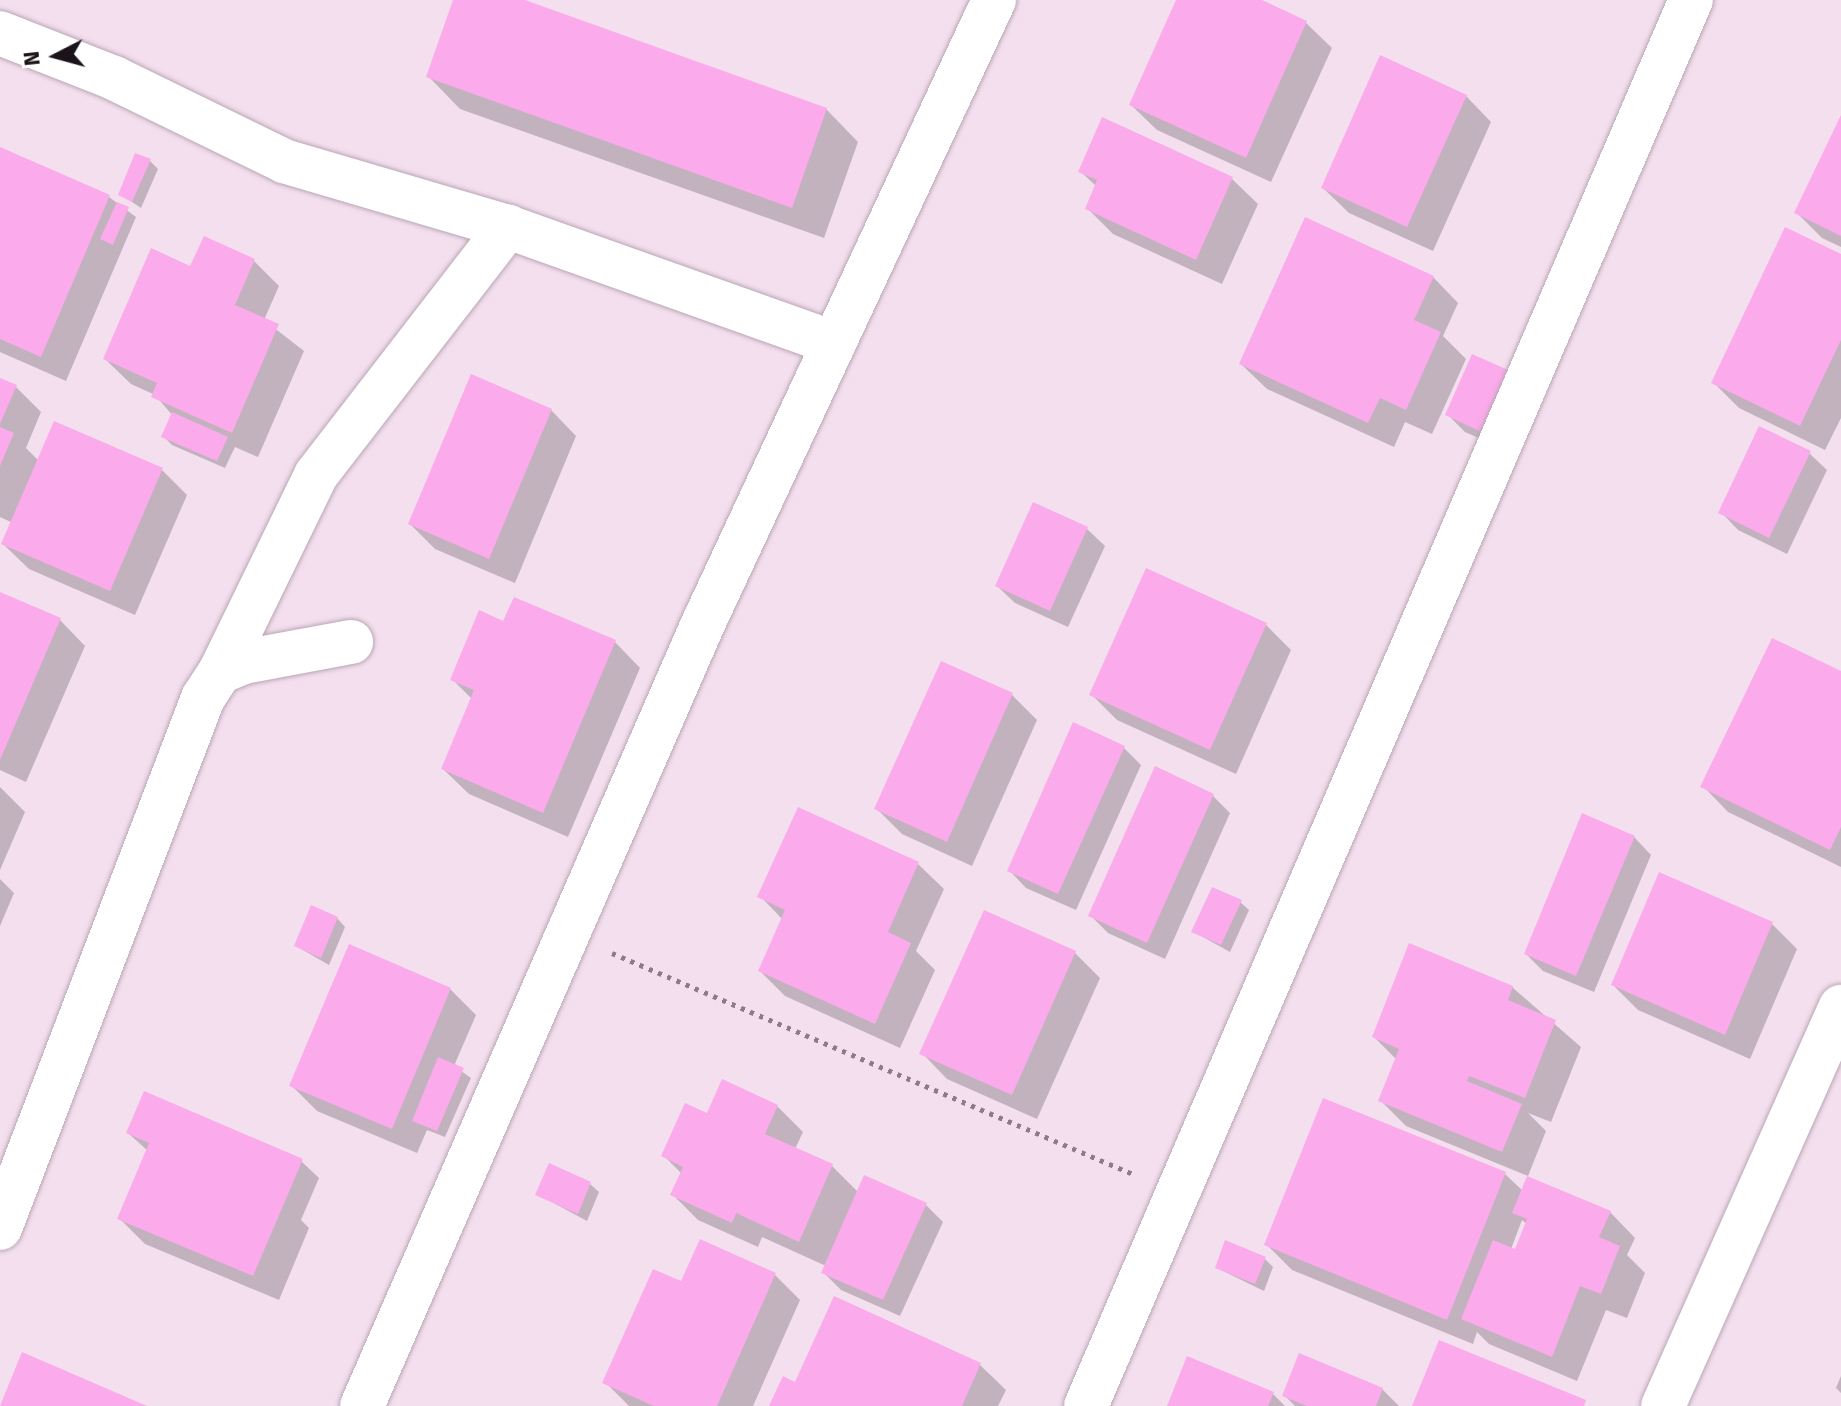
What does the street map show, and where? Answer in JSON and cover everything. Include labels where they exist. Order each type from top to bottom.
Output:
[{"type":"street","points":[[362,1406],[702,626],[994,0]]},
{"type":"street","points":[[1086,1406],[1691,0]]},
{"type":"street","points":[[0,33],[114,78],[284,161],[508,227],[834,343]]},
{"type":"street","points":[[0,1228],[203,698],[220,672],[316,475],[508,227]]},
{"type":"street","points":[[220,672],[243,662],[351,642]]},
{"type":"street","points":[[1663,1406],[1841,1007]]},
{"type":"path","points":[[568,934],[1178,1193]]},
{"type":"building","points":[[453,0],[525,0],[827,108],[792,208],[426,77]]},
{"type":"building","points":[[1176,0],[1262,0],[1307,21],[1246,158],[1129,105]]},
{"type":"building","points":[[1380,55],[1467,95],[1407,227],[1321,188]]},
{"type":"building","points":[[1841,115],[1841,236],[1794,213]]},
{"type":"building","points":[[1102,117],[1233,177],[1196,260],[1085,209],[1097,180],[1078,172]]},
{"type":"building","points":[[0,147],[110,195],[41,357],[0,339]]},
{"type":"building","points":[[135,153],[151,159],[132,202],[118,195]]},
{"type":"building","points":[[117,202],[129,207],[113,245],[100,239]]},
{"type":"building","points":[[1305,217],[1434,276],[1414,320],[1441,332],[1406,410],[1380,398],[1368,423],[1239,364]]},
{"type":"building","points":[[1785,227],[1841,254],[1841,340],[1800,426],[1711,383]]},
{"type":"building","points":[[204,236],[255,259],[235,305],[279,324],[232,433],[151,397],[157,383],[103,359],[151,248],[190,266]]},
{"type":"building","points":[[1472,354],[1517,374],[1490,436],[1445,415]]},
{"type":"building","points":[[471,374],[552,409],[489,559],[408,524]]},
{"type":"building","points":[[0,378],[17,385],[0,424]]},
{"type":"building","points":[[172,412],[228,437],[217,461],[161,437]]},
{"type":"building","points":[[54,421],[163,468],[110,591],[1,544]]},
{"type":"building","points":[[1759,426],[1811,451],[1769,538],[1718,513]]},
{"type":"building","points":[[0,427],[14,433],[0,466]]},
{"type":"building","points":[[1033,502],[1088,527],[1050,611],[995,586]]},
{"type":"building","points":[[1146,568],[1267,623],[1210,750],[1089,695]]},
{"type":"building","points":[[0,592],[61,618],[0,760]]},
{"type":"building","points":[[514,597],[616,640],[543,813],[441,769],[474,690],[450,680],[479,610],[503,621]]},
{"type":"building","points":[[1772,638],[1841,671],[1841,827],[1830,850],[1700,787]]},
{"type":"building","points":[[941,661],[1013,693],[947,842],[874,809]]},
{"type":"building","points":[[1073,722],[1125,746],[1058,894],[1007,871]]},
{"type":"building","points":[[1155,766],[1214,794],[1147,943],[1088,916]]},
{"type":"building","points":[[798,807],[919,862],[888,932],[911,943],[875,1024],[758,971],[785,910],[757,897]]},
{"type":"building","points":[[1582,813],[1635,836],[1576,976],[1524,954]]},
{"type":"building","points":[[1659,872],[1773,922],[1725,1035],[1611,985]]},
{"type":"building","points":[[1212,887],[1242,900],[1221,945],[1191,932]]},
{"type":"building","points":[[311,905],[338,917],[321,958],[294,946]]},
{"type":"building","points":[[984,910],[1076,951],[1012,1095],[919,1054]]},
{"type":"building","points":[[1409,943],[1513,986],[1508,1000],[1556,1020],[1525,1098],[1469,1076],[1467,1081],[1522,1104],[1502,1152],[1378,1101],[1399,1049],[1372,1037]]},
{"type":"building","points":[[349,944],[451,988],[392,1129],[289,1086]]},
{"type":"building","points":[[438,1057],[464,1068],[437,1131],[412,1121]]},
{"type":"building","points":[[722,1079],[778,1105],[765,1134],[833,1164],[799,1242],[736,1213],[732,1223],[670,1195],[683,1167],[661,1156],[685,1103],[707,1113]]},
{"type":"building","points":[[144,1091],[303,1159],[253,1276],[117,1219],[149,1143],[126,1133]]},
{"type":"building","points":[[1323,1098],[1506,1172],[1447,1320],[1264,1245]]},
{"type":"building","points":[[549,1163],[591,1182],[578,1214],[535,1195]]},
{"type":"building","points":[[864,1175],[927,1203],[883,1300],[821,1273]]},
{"type":"building","points":[[1527,1176],[1611,1211],[1599,1237],[1620,1246],[1601,1294],[1580,1286],[1552,1357],[1461,1319],[1493,1240],[1515,1249],[1527,1219],[1512,1213]]},
{"type":"building","points":[[700,1239],[776,1273],[717,1406],[654,1406],[602,1383],[653,1269],[681,1281]]},
{"type":"building","points":[[1225,1240],[1266,1257],[1255,1284],[1215,1268]]},
{"type":"building","points":[[834,1296],[981,1363],[962,1406],[769,1406],[783,1376],[795,1382]]},
{"type":"building","points":[[1439,1340],[1586,1400],[1584,1406],[1412,1406]]},
{"type":"building","points":[[22,1352],[147,1406],[0,1406]]},
{"type":"building","points":[[1299,1353],[1383,1388],[1376,1406],[1307,1406],[1282,1396]]},
{"type":"building","points":[[1187,1356],[1274,1392],[1268,1406],[1167,1406]]}]
